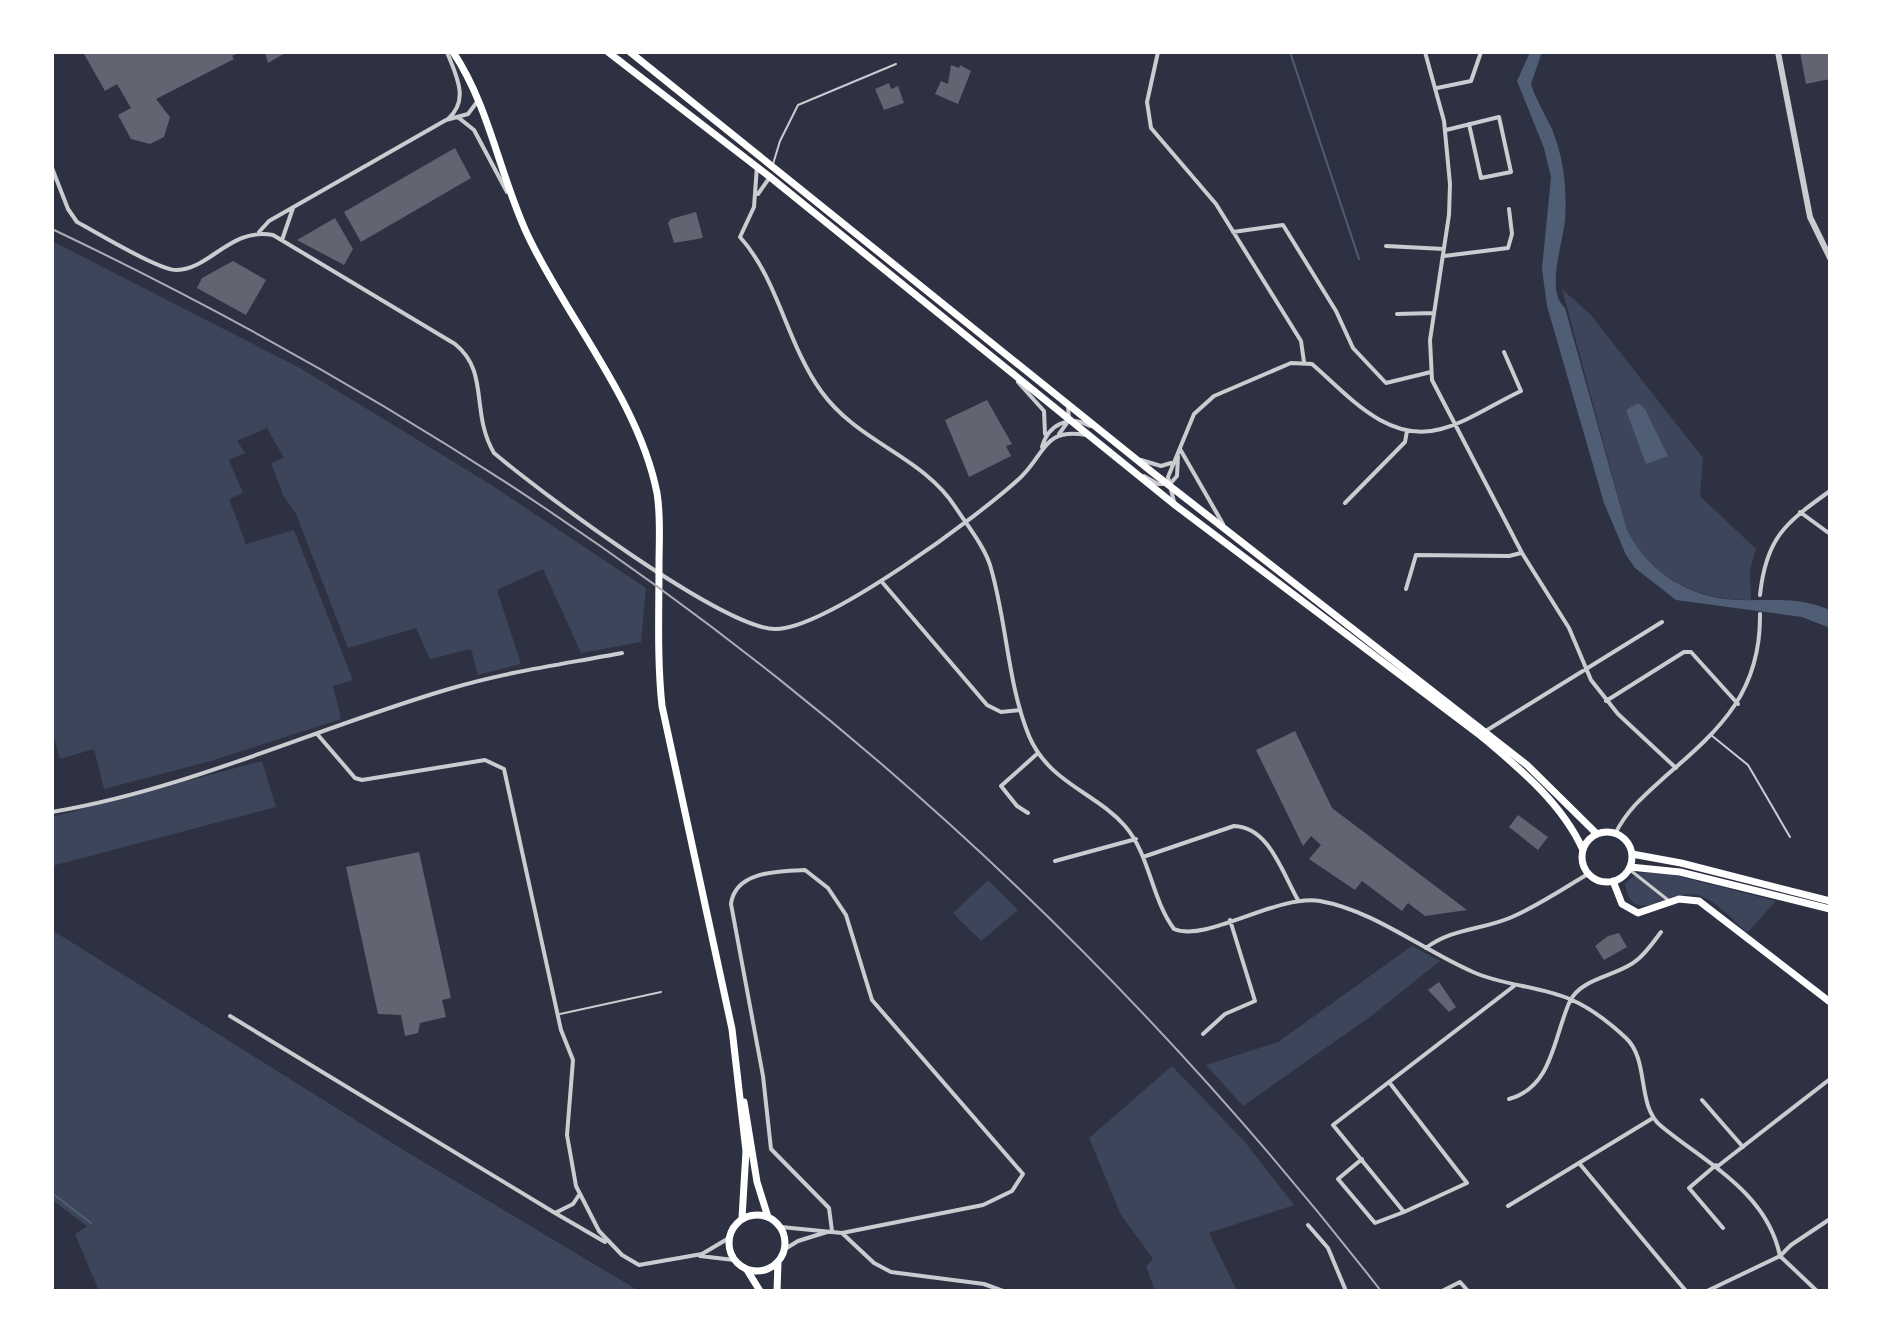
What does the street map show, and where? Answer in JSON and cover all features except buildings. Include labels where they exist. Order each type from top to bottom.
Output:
[{"type":"main road","points":[[450,52],[477,102],[520,218],[552,284],[638,433],[657,496],[662,706],[723,974],[746,1151],[742,1218],[729,1238],[734,1260],[747,1270],[760,1291]]},
{"type":"main road","points":[[608,52],[757,166],[1068,421],[1348,633],[1523,771],[1576,833],[1588,874],[1599,881],[1613,881],[1629,868],[1632,854],[1626,842],[1615,834],[1597,834],[1527,765],[1133,457],[630,52]]},
{"type":"main road","points":[[1583,850],[1597,834]]},
{"type":"main road","points":[[1632,854],[1681,863],[1830,901]]},
{"type":"main road","points":[[1629,868],[1680,872],[1830,909]]},
{"type":"main road","points":[[1613,881],[1622,904],[1630,910],[1650,911],[1687,898],[1708,907],[1830,1002]]},
{"type":"main road","points":[[738,1072],[752,1135],[757,1182],[768,1217]]},
{"type":"main road","points":[[742,1218],[759,1214],[781,1227],[785,1249],[778,1262],[777,1291]]},
{"type":"main road","points":[[747,1270],[763,1270],[778,1262]]},
{"type":"street","points":[[52,168],[68,209],[77,222],[167,269],[185,269],[240,238],[259,232],[269,221],[456,112],[461,94],[450,52]]},
{"type":"street","points":[[1158,52],[1147,102],[1151,128],[1216,204],[1301,341],[1304,362]]},
{"type":"street","points":[[1425,52],[1446,130],[1450,184],[1445,249],[1433,313],[1431,372],[1452,424],[1522,553],[1569,628],[1585,667],[1606,701],[1676,768]]},
{"type":"street","points":[[1437,88],[1471,81],[1481,52]]},
{"type":"street","points":[[1778,52],[1810,217],[1830,257]]},
{"type":"street","points":[[446,120],[459,118],[472,110],[477,102]]},
{"type":"street","points":[[1446,130],[1469,124],[1499,117],[1511,172],[1481,178],[1469,124]]},
{"type":"street","points":[[459,118],[474,130],[520,218]]},
{"type":"street","points":[[756,196],[757,166]]},
{"type":"street","points":[[770,177],[756,196],[740,237],[756,254],[822,393],[880,447],[930,476],[965,522],[990,564],[1020,710],[1038,753],[1050,768],[1113,815],[1136,839],[1174,929],[1193,932],[1298,900],[1319,901],[1360,913],[1468,970],[1514,986],[1571,999],[1627,1039],[1634,1049],[1653,1118],[1717,1166],[1764,1216],[1773,1229],[1780,1256],[1817,1291]]},
{"type":"street","points":[[282,240],[293,208]]},
{"type":"street","points":[[1444,256],[1508,248],[1512,234],[1509,209]]},
{"type":"street","points":[[1233,232],[1283,225],[1336,311],[1353,348],[1386,383],[1431,372]]},
{"type":"street","points":[[259,232],[282,240],[468,354],[475,368],[482,429],[494,453],[699,600],[751,623],[776,630],[803,621],[882,582],[965,522],[1024,474],[1068,421],[1068,403]]},
{"type":"street","points":[[1386,246],[1445,249]]},
{"type":"street","points":[[1397,314],[1433,313]]},
{"type":"street","points":[[1175,505],[1170,484],[1173,461],[1194,414],[1214,396],[1291,363],[1304,362],[1312,364],[1365,411],[1386,424],[1407,430],[1440,429],[1521,391],[1504,352]]},
{"type":"street","points":[[1010,374],[1044,411],[1045,436],[1041,451]]},
{"type":"street","points":[[1045,436],[1053,427],[1068,421],[1080,421],[1100,430]]},
{"type":"street","points":[[1345,503],[1405,442],[1407,430]]},
{"type":"street","points":[[1057,435],[1088,435]]},
{"type":"street","points":[[1138,474],[1158,484],[1170,484],[1177,476],[1179,452]]},
{"type":"street","points":[[1179,452],[1225,527]]},
{"type":"street","points":[[1133,457],[1161,466],[1173,461]]},
{"type":"street","points":[[1760,595],[1770,546],[1800,512],[1830,491]]},
{"type":"street","points":[[1800,512],[1830,534]]},
{"type":"street","points":[[1406,589],[1416,555],[1509,556],[1522,553]]},
{"type":"street","points":[[882,582],[987,705],[1001,712],[1020,710]]},
{"type":"street","points":[[1615,834],[1632,806],[1711,735],[1738,704],[1756,661],[1760,614]]},
{"type":"street","points":[[1484,732],[1662,622]]},
{"type":"street","points":[[1606,701],[1684,652],[1691,652],[1738,704]]},
{"type":"street","points":[[52,812],[145,789],[318,735],[451,688],[622,653]]},
{"type":"street","points":[[318,735],[358,779],[485,760],[504,769],[559,1014],[573,1060],[567,1135],[579,1195],[610,1244]]},
{"type":"street","points":[[1028,813],[1017,806],[1001,786],[1038,753]]},
{"type":"street","points":[[1143,857],[1234,826],[1249,827],[1261,834],[1298,900]]},
{"type":"street","points":[[1055,861],[1136,839]]},
{"type":"street","points":[[1629,868],[1671,902]]},
{"type":"street","points":[[781,1227],[842,1233],[983,1205],[1012,1191],[1023,1174],[872,1000],[846,915],[828,888],[805,870],[753,877],[732,892],[731,904],[763,1076],[771,1149],[829,1208],[832,1231]]},
{"type":"street","points":[[1426,948],[1443,935],[1475,931],[1514,916],[1588,874]]},
{"type":"street","points":[[1203,1034],[1225,1014],[1255,1001],[1230,920]]},
{"type":"street","points":[[1509,1099],[1523,1095],[1543,1077],[1571,999],[1581,988],[1636,961],[1661,932]]},
{"type":"street","points":[[1404,1212],[1333,1125],[1514,986]]},
{"type":"street","points":[[230,1016],[610,1244],[639,1265],[689,1257],[734,1260]]},
{"type":"street","points":[[1723,1228],[1689,1188],[1830,1079]]},
{"type":"street","points":[[1362,1159],[1338,1179],[1375,1223],[1467,1183],[1389,1082]]},
{"type":"street","points":[[1702,1100],[1743,1147]]},
{"type":"street","points":[[1508,1206],[1653,1118]]},
{"type":"street","points":[[1579,1163],[1686,1291]]},
{"type":"street","points":[[555,1213],[573,1204],[579,1195]]},
{"type":"street","points":[[1707,1291],[1780,1256],[1830,1219]]},
{"type":"street","points":[[1308,1225],[1328,1248],[1346,1291]]},
{"type":"street","points":[[785,1249],[798,1241],[832,1231]]},
{"type":"street","points":[[842,1233],[883,1269],[984,1284],[1003,1291]]},
{"type":"street","points":[[689,1257],[729,1238]]},
{"type":"street","points":[[1442,1291],[1460,1282],[1468,1291]]},
{"type":"lane","points":[[770,177],[780,141],[798,105],[896,64]]},
{"type":"lane","points":[[1711,735],[1748,765],[1790,837]]},
{"type":"lane","points":[[559,1014],[661,992]]},
{"type":"shaded area","points":[[1530,52],[1542,52],[1531,84],[1552,129],[1564,174],[1565,220],[1556,290],[1565,308],[1627,530],[1659,571],[1687,588],[1720,598],[1796,601],[1818,606],[1830,610],[1830,628],[1802,617],[1676,600],[1635,568],[1626,555],[1604,503],[1547,306],[1542,269],[1551,177],[1544,148],[1517,81]]},
{"type":"shaded area","points":[[52,241],[300,368],[485,481],[646,588],[641,642],[581,653],[543,569],[497,590],[521,664],[478,675],[471,649],[430,659],[416,628],[348,648],[296,514],[283,495],[271,463],[284,458],[267,428],[237,441],[245,453],[229,460],[243,493],[229,499],[246,544],[294,530],[353,680],[333,686],[341,719],[211,761],[104,789],[94,749],[60,759],[52,731]]},
{"type":"shaded area","points":[[1562,289],[1591,315],[1703,458],[1700,496],[1756,549],[1750,570],[1751,600],[1695,591],[1663,574],[1637,547],[1627,530]]},
{"type":"shaded area","points":[[1638,403],[1645,409],[1668,456],[1646,464],[1626,410]]},
{"type":"shaded area","points":[[262,761],[276,807],[52,866],[52,817]]},
{"type":"shaded area","points":[[1662,872],[1776,901],[1747,933],[1717,906],[1697,895],[1686,894],[1643,906],[1635,904],[1629,897],[1625,883],[1638,873]]},
{"type":"shaded area","points":[[988,880],[1018,910],[981,941],[953,913]]},
{"type":"shaded area","points":[[52,930],[405,1151],[639,1291],[99,1291],[75,1234],[87,1226],[52,1200]]},
{"type":"shaded area","points":[[1412,946],[1440,961],[1374,1014],[1243,1106],[1206,1065],[1278,1042]]},
{"type":"shaded area","points":[[1172,1066],[1245,1142],[1294,1205],[1209,1233],[1237,1291],[1155,1291],[1146,1266],[1153,1259],[1121,1215],[1089,1138]]},
{"type":"waterway","points":[[1290,52],[1359,259]]},
{"type":"waterway","points":[[52,1193],[91,1223]]},
{"type":"railway","points":[[52,229],[247,328],[433,436],[611,553],[780,680],[942,817],[1095,964],[1242,1122],[1381,1291]]}]
